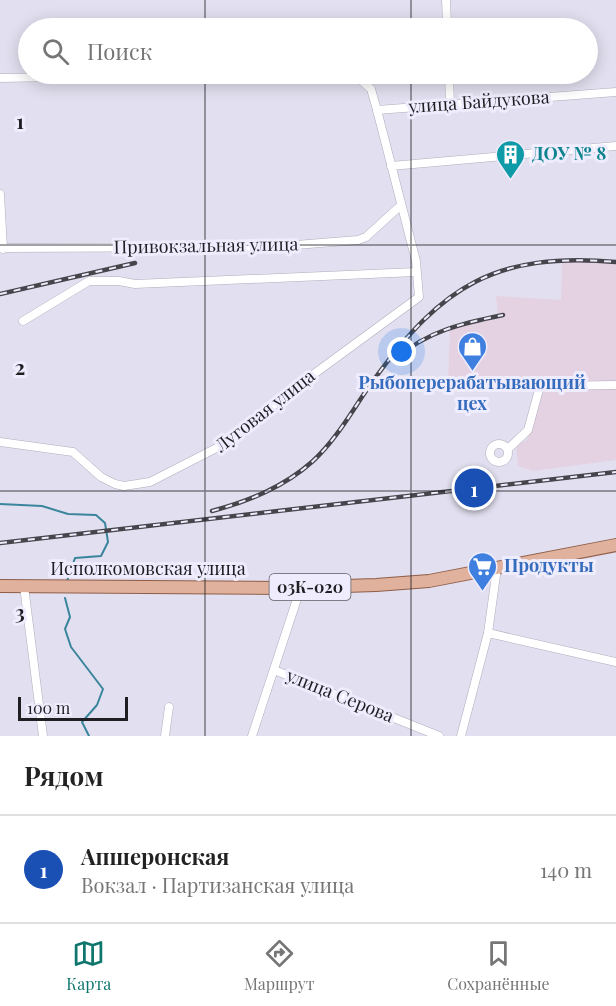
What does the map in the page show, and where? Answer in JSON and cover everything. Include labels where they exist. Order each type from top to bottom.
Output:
[{"type":"main road","name":"Исполкомовская улица","points":[[0,586],[298,587],[429,580],[616,545]]},
{"type":"street","points":[[446,0],[447,18]]},
{"type":"street","points":[[0,78],[18,78]]},
{"type":"street","points":[[366,84],[371,89],[378,111],[400,206],[416,261],[416,272]]},
{"type":"street","points":[[449,84],[450,104]]},
{"type":"street","name":"улица Байдукова","points":[[378,111],[616,92]]},
{"type":"street","points":[[391,166],[616,146]]},
{"type":"street","points":[[0,194],[1,248]]},
{"type":"street","name":"Привокзальная улица","points":[[1,248],[226,245],[271,247],[358,240],[366,237],[400,206]]},
{"type":"street","name":"Привокзальная улица","points":[[23,321],[88,280],[135,284],[416,272]]},
{"type":"street","name":"Луговая улица","points":[[0,442],[73,452],[101,477],[116,484],[124,486],[150,482],[236,438],[288,393],[419,297],[416,272]]},
{"type":"street","points":[[508,449],[528,430],[540,386],[616,385]]},
{"type":"street","points":[[461,736],[488,633],[497,568]]},
{"type":"street","points":[[24,586],[43,736]]},
{"type":"street","points":[[252,736],[297,602],[298,587]]},
{"type":"street","points":[[488,633],[616,662]]},
{"type":"street","name":"улица Серова","points":[[274,670],[439,736]]},
{"type":"street","points":[[165,736],[170,708]]},
{"type":"shaded area","points":[[562,260],[616,260],[616,460],[533,471],[518,466],[516,445],[527,440],[547,380],[448,380],[450,329],[498,318],[496,296],[561,300]]},
{"type":"waterway","points":[[0,504],[42,506],[68,514],[96,515],[105,523],[108,542],[101,556],[75,558],[67,581]]},
{"type":"waterway","points":[[65,598],[70,617],[65,629],[71,647],[103,689],[97,705],[82,722],[89,736]]},
{"type":"railway","points":[[212,511],[266,492],[313,461],[338,432],[398,348],[423,320],[475,282],[505,270],[537,263],[574,260],[616,262]]},
{"type":"railway","points":[[0,294],[135,263]]},
{"type":"railway","points":[[396,359],[420,341],[433,335],[460,325],[503,315]]},
{"type":"railway","points":[[0,543],[616,472]]},
{"type":"place","name":"ДОУ № 8","points":[[511,180]]},
{"type":"place","name":"Рыбоперерабатывающий цех","points":[[472,372]]},
{"type":"place","name":"Апшеронская","points":[[474,488]]},
{"type":"place","name":"Продукты","points":[[483,592]]}]
